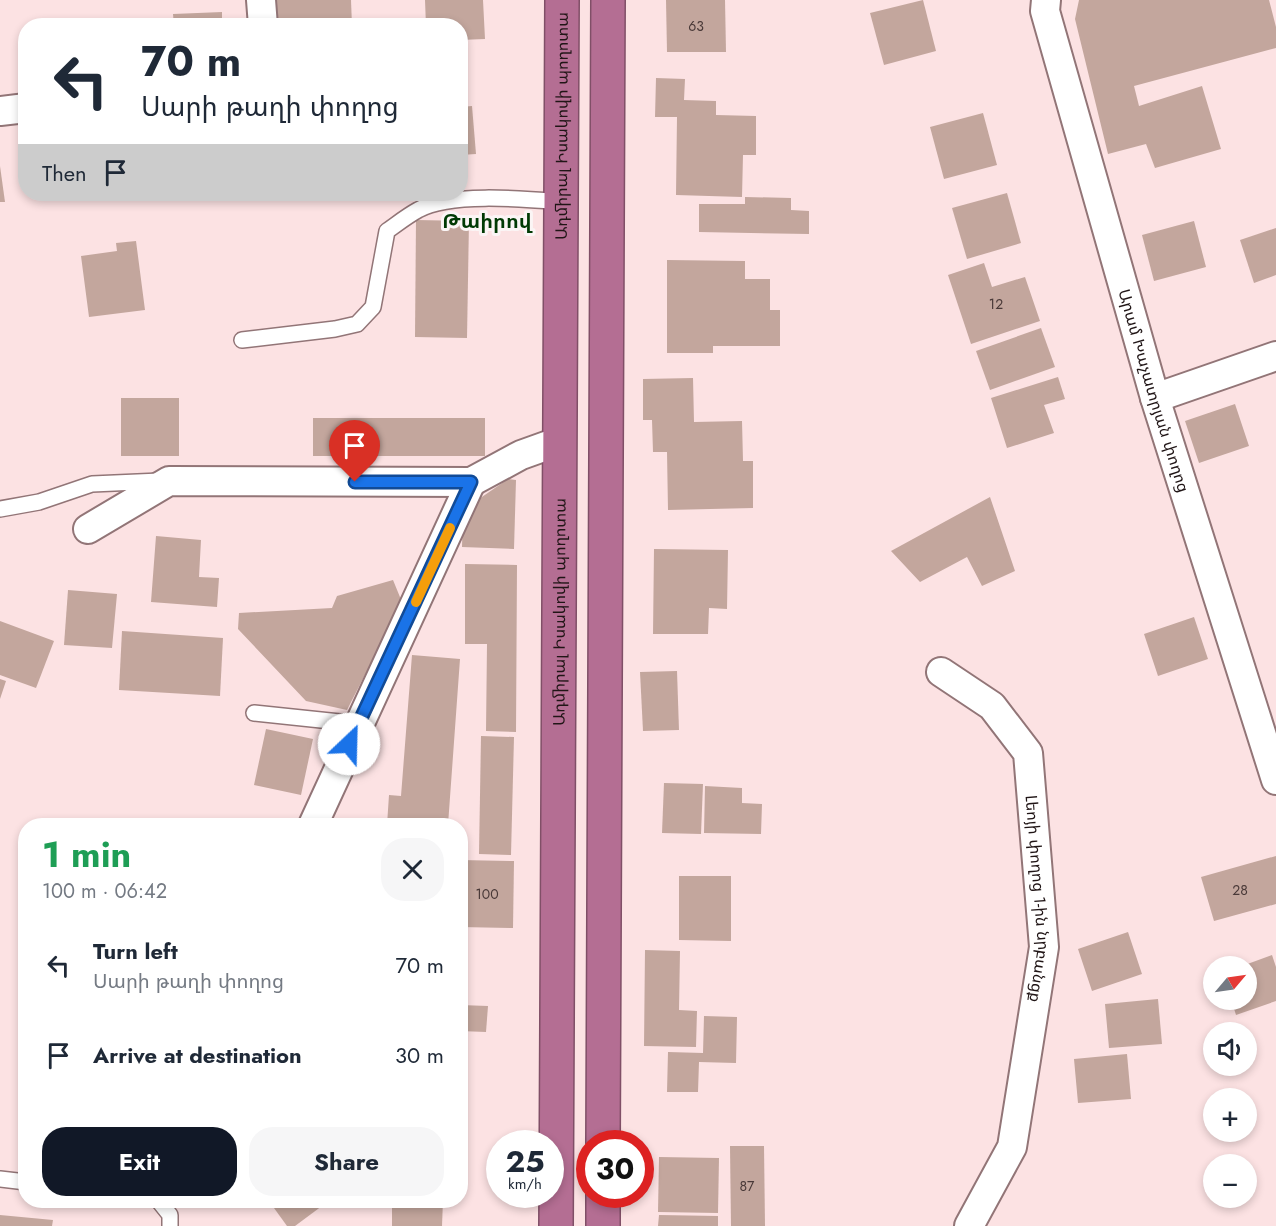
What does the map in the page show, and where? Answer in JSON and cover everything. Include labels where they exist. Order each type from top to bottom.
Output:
[{"type":"highway","name":"Ադմիրալ Իսակովի պողոտա","points":[[556,1226],[562,0]]},
{"type":"highway","points":[[603,1130],[608,0]]},
{"type":"highway","points":[[603,1208],[603,1226]]},
{"type":"street","points":[[261,0],[262,18]]},
{"type":"street","name":"Արամ Խաչատրյան փողոց","points":[[1046,0],[1045,11],[1155,398],[1276,780]]},
{"type":"street","points":[[0,111],[18,109]]},
{"type":"street","points":[[1155,398],[1276,356]]},
{"type":"street","points":[[88,529],[169,481],[471,482],[521,455],[560,441]]},
{"type":"street","points":[[316,818],[471,482]]},
{"type":"street","name":"Լեոյի փողոց 1-ին նրբանցք","points":[[941,672],[992,706],[1028,753],[1044,946],[1012,1147],[969,1226]]},
{"type":"lane","points":[[468,200],[523,199],[561,202]]},
{"type":"lane","points":[[242,340],[335,329],[357,324],[373,307],[387,231],[419,209],[444,201]]},
{"type":"lane","points":[[0,508],[39,502],[92,484],[169,481]]},
{"type":"lane","points":[[254,713],[358,724]]},
{"type":"lane","points":[[0,1179],[18,1181]]},
{"type":"lane","points":[[164,1208],[170,1215],[170,1226]]},
{"type":"building","points":[[273,0],[351,0],[352,18],[274,18]]},
{"type":"building","points":[[425,0],[483,0],[485,39],[468,40],[468,18],[426,18]]},
{"type":"building","points":[[666,0],[725,0],[726,52],[667,52]]},
{"type":"building","points":[[923,0],[936,51],[884,65],[870,13]]},
{"type":"building","points":[[1079,0],[1269,0],[1276,27],[1276,48],[1134,86],[1139,106],[1202,86],[1221,149],[1155,168],[1146,144],[1108,154],[1075,19]]},
{"type":"building","points":[[222,12],[222,18],[173,18],[173,14]]},
{"type":"building","points":[[656,78],[685,79],[684,100],[716,101],[716,115],[756,116],[756,155],[743,155],[742,197],[676,195],[677,117],[655,117]]},
{"type":"building","points":[[468,106],[472,106],[476,154],[468,154]]},
{"type":"building","points":[[983,113],[997,165],[944,179],[930,127]]},
{"type":"building","points":[[0,166],[5,202],[0,202]]},
{"type":"building","points":[[1007,193],[1021,243],[967,259],[952,208]]},
{"type":"building","points":[[745,197],[791,198],[791,210],[809,211],[809,234],[699,232],[699,204],[745,204]]},
{"type":"building","points":[[416,220],[469,221],[467,338],[415,337]]},
{"type":"building","points":[[1194,221],[1206,267],[1154,281],[1142,235]]},
{"type":"building","points":[[1276,228],[1276,275],[1254,283],[1240,240]]},
{"type":"building","points":[[136,241],[145,310],[89,317],[81,256],[117,251],[116,243]]},
{"type":"building","points":[[667,260],[745,261],[745,279],[770,279],[770,310],[780,310],[780,346],[713,346],[713,353],[667,353]]},
{"type":"building","points":[[984,263],[992,287],[1025,277],[1040,321],[971,344],[948,275]]},
{"type":"building","points":[[1041,328],[1055,367],[990,390],[976,351]]},
{"type":"building","points":[[1058,377],[1065,399],[1044,405],[1054,433],[1007,448],[991,398]]},
{"type":"building","points":[[693,378],[694,422],[742,421],[743,461],[753,461],[753,508],[668,510],[667,452],[653,452],[652,420],[643,420],[643,379]]},
{"type":"building","points":[[121,398],[179,398],[179,456],[121,456]]},
{"type":"building","points":[[1235,404],[1249,446],[1199,463],[1185,421]]},
{"type":"building","points":[[313,418],[485,418],[485,456],[313,456]]},
{"type":"building","points":[[508,479],[516,480],[514,549],[462,547],[463,510]]},
{"type":"building","points":[[990,497],[1015,571],[982,586],[967,557],[920,582],[891,551]]},
{"type":"building","points":[[156,536],[201,540],[199,577],[219,578],[217,607],[151,602]]},
{"type":"building","points":[[654,549],[728,550],[727,609],[709,608],[708,634],[653,634]]},
{"type":"building","points":[[465,564],[517,565],[516,732],[486,731],[487,644],[465,644]]},
{"type":"building","points":[[393,580],[402,602],[347,710],[306,701],[238,629],[239,613],[332,608],[337,596]]},
{"type":"building","points":[[68,590],[117,594],[112,648],[64,645]]},
{"type":"building","points":[[1194,617],[1208,659],[1158,676],[1144,634]]},
{"type":"building","points":[[0,621],[54,641],[36,688],[0,675]]},
{"type":"building","points":[[122,631],[223,638],[220,696],[119,690]]},
{"type":"building","points":[[412,655],[460,659],[449,818],[387,818],[389,795],[401,796]]},
{"type":"building","points":[[677,671],[679,730],[643,731],[640,672]]},
{"type":"building","points":[[0,679],[6,681],[0,699]]},
{"type":"building","points":[[266,729],[313,739],[301,795],[254,785]]},
{"type":"building","points":[[481,736],[514,737],[511,855],[479,854]]},
{"type":"building","points":[[664,783],[703,784],[701,834],[662,833]]},
{"type":"building","points":[[705,786],[742,788],[742,803],[762,804],[761,834],[704,833]]},
{"type":"building","points":[[1276,856],[1276,904],[1214,921],[1201,877]]},
{"type":"building","points":[[468,860],[514,861],[513,928],[468,927]]},
{"type":"building","points":[[679,876],[731,876],[731,941],[679,940]]},
{"type":"building","points":[[1128,932],[1142,974],[1092,991],[1078,949]]},
{"type":"building","points":[[645,950],[680,951],[679,1010],[697,1011],[696,1047],[644,1046]]},
{"type":"building","points":[[1272,955],[1276,967],[1276,1001],[1257,1008],[1257,960]]},
{"type":"building","points":[[1158,999],[1162,1044],[1109,1048],[1105,1004]]},
{"type":"building","points":[[468,1005],[488,1006],[486,1032],[468,1031]]},
{"type":"building","points":[[1234,1010],[1250,1010],[1236,1015]]},
{"type":"building","points":[[704,1016],[737,1017],[736,1063],[699,1062],[698,1092],[667,1092],[668,1052],[703,1053]]},
{"type":"building","points":[[1127,1054],[1131,1099],[1078,1103],[1074,1059]]},
{"type":"building","points":[[730,1146],[764,1146],[765,1226],[731,1226]]},
{"type":"building","points":[[659,1157],[719,1158],[718,1213],[658,1212]]},
{"type":"building","points":[[274,1208],[319,1208],[295,1226],[287,1226]]},
{"type":"building","points":[[392,1208],[443,1208],[442,1226],[392,1226]]},
{"type":"building","points":[[0,1215],[53,1220],[52,1226],[0,1226]]},
{"type":"building","points":[[659,1215],[718,1216],[718,1226],[658,1226]]},
{"type":"slow traffic","points":[[416,602],[450,528]]},
{"type":"district","name":"Թաիրով","points":[[487,221]]},
{"type":"route","points":[[349,744],[471,482],[355,482]]}]
